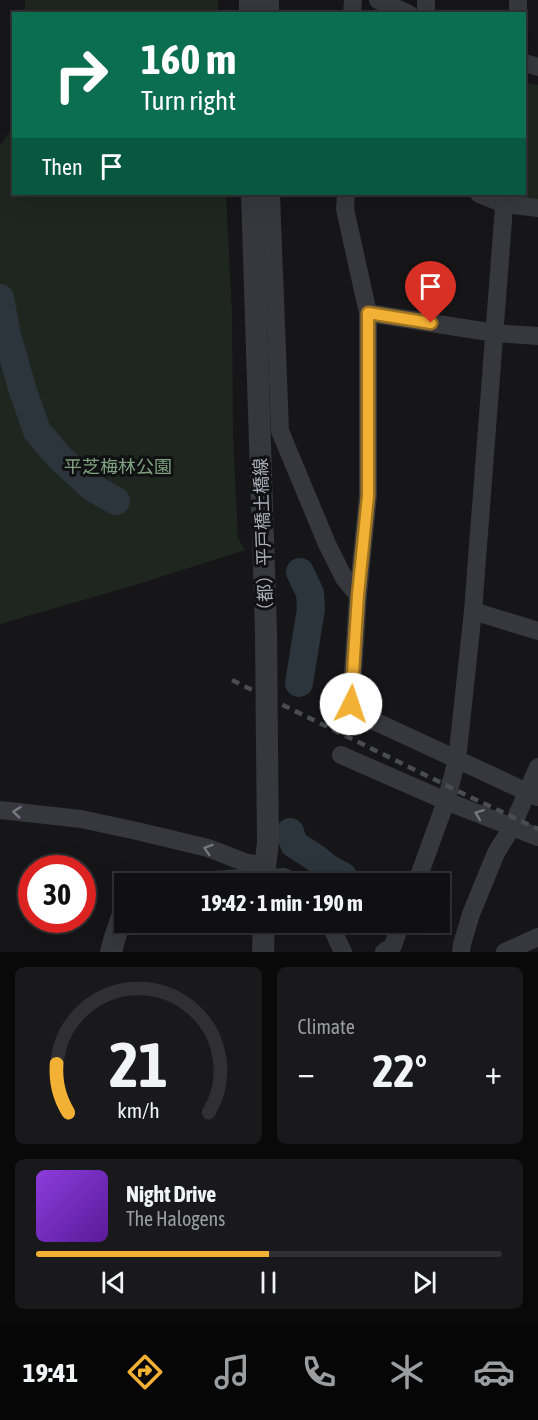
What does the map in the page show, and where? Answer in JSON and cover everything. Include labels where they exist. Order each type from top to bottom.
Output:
[{"type":"street","points":[[378,0],[405,12]]},
{"type":"street","name":"（都）平戸橋土橋線","points":[[252,195],[266,631],[268,842],[263,873]]},
{"type":"street","points":[[271,195],[280,431],[327,544],[344,578],[358,595]]},
{"type":"street","points":[[346,195],[345,209],[368,313],[368,496],[358,595],[351,704],[357,713],[533,795]]},
{"type":"street","points":[[484,195],[538,208]]},
{"type":"street","points":[[420,873],[446,801],[457,760],[473,611],[504,199]]},
{"type":"street","points":[[368,313],[495,333],[538,336]]},
{"type":"street","points":[[473,611],[538,631]]},
{"type":"street","points":[[341,755],[446,801],[538,837]]},
{"type":"street","points":[[461,952],[471,914],[496,853],[533,795],[538,766]]},
{"type":"street","points":[[0,810],[81,819],[208,848],[244,862],[259,873]]},
{"type":"street","points":[[111,952],[116,933]]},
{"type":"street","points":[[263,952],[264,933]]},
{"type":"street","points":[[334,933],[343,952]]},
{"type":"street","points":[[384,952],[393,946],[397,933]]},
{"type":"street","points":[[505,952],[538,937]]},
{"type":"green space","points":[[25,0],[218,0],[218,12],[25,12]]},
{"type":"green space","points":[[526,82],[538,85],[538,202],[510,200],[510,195],[526,195]]},
{"type":"green space","name":"平芝梅林公園","points":[[12,128],[12,195],[226,195],[232,314],[233,434],[238,538],[245,550],[0,624],[0,146]]},
{"type":"waterway","points":[[0,298],[7,335],[37,431],[59,457],[93,488],[116,501]]},
{"type":"waterway","points":[[299,683],[311,609],[310,593],[300,572]]},
{"type":"waterway","points":[[290,832],[294,844],[337,873]]},
{"type":"railway","points":[[232,680],[538,829]]},
{"type":"route","points":[[351,704],[358,595],[368,496],[368,313],[431,323]]}]
